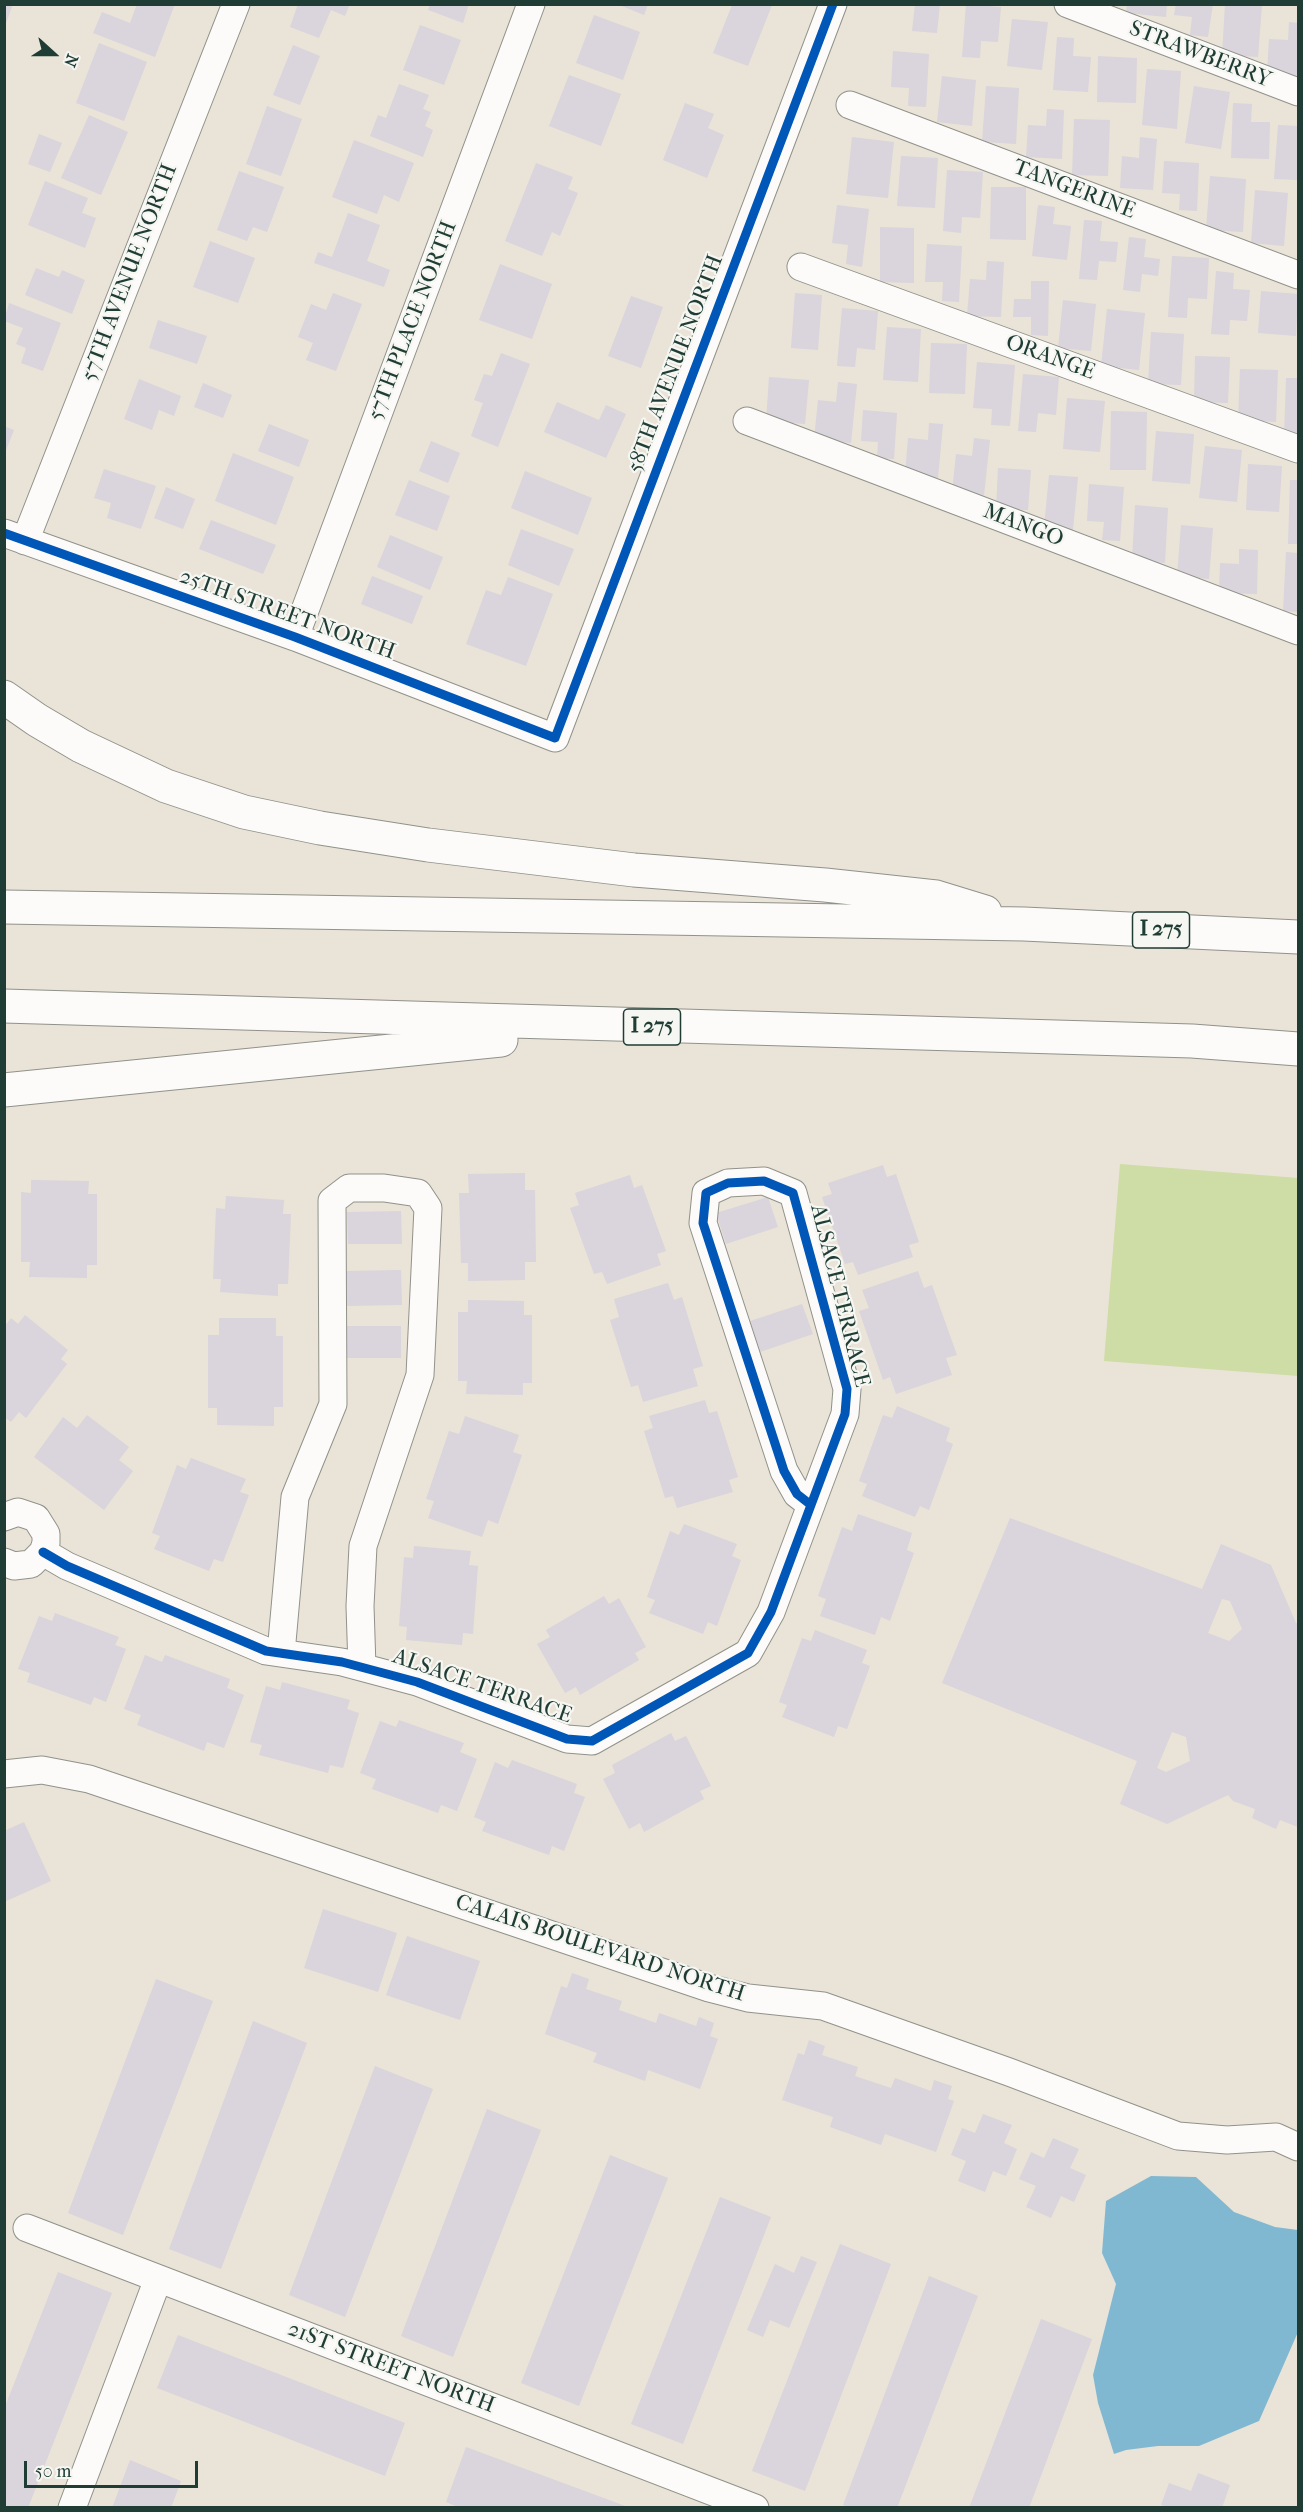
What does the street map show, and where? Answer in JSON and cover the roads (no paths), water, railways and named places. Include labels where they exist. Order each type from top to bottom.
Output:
[{"type":"highway","points":[[4,697],[81,746],[166,786],[244,812],[320,828],[463,849],[634,870],[825,885],[936,897],[1024,924]]},
{"type":"highway","name":"I 275","points":[[4,907],[1024,924],[1299,937]]},
{"type":"highway","name":"I 275","points":[[4,1006],[687,1028],[1192,1041],[1299,1049]]},
{"type":"highway","points":[[4,1090],[484,1041],[687,1028]]},
{"type":"street","name":"57TH AVENUE NORTH","points":[[15,537],[236,4]]},
{"type":"street","name":"57TH PLACE NORTH","points":[[295,637],[531,4]]},
{"type":"street","name":"58TH AVENUE NORTH","points":[[555,738],[833,4]]},
{"type":"street","name":"STRAWBERRY","points":[[1068,4],[1299,92]]},
{"type":"street","name":"TANGERINE","points":[[850,105],[1299,276]]},
{"type":"street","name":"ORANGE","points":[[801,267],[1299,449]]},
{"type":"street","name":"MANGO","points":[[747,421],[1299,631]]},
{"type":"street","name":"25TH STREET NORTH","points":[[15,537],[295,637],[555,738]]},
{"type":"street","name":"ALSACE TERRACE","points":[[24,1560],[67,1566],[238,1641],[266,1651],[362,1667],[417,1682],[567,1739],[592,1741],[748,1653],[771,1612],[811,1505],[845,1414],[847,1389],[793,1193],[764,1182],[728,1184],[706,1193],[703,1223],[784,1471],[797,1494],[811,1505]]},
{"type":"street","points":[[281,1653],[295,1497],[333,1404],[332,1201],[349,1188],[384,1188],[418,1193],[428,1208],[420,1375],[363,1546],[360,1606],[362,1667]]},
{"type":"street","points":[[4,1516],[18,1512],[36,1518],[46,1534],[4,1588]]},
{"type":"street","name":"CALAIS BOULEVARD NORTH","points":[[4,1774],[42,1770],[89,1779],[710,1988],[748,1998],[823,2006],[1009,2072],[1178,2136],[1227,2140],[1276,2138],[1299,2147]]},
{"type":"street","name":"21ST STREET NORTH","points":[[27,2228],[755,2508]]},
{"type":"street","points":[[72,2508],[158,2279]]},
{"type":"water","points":[[1151,2176],[1196,2177],[1234,2212],[1275,2227],[1298,2230],[1298,2332],[1259,2421],[1199,2446],[1158,2446],[1114,2454],[1098,2403],[1093,2375],[1116,2284],[1102,2253],[1106,2201]]}]
